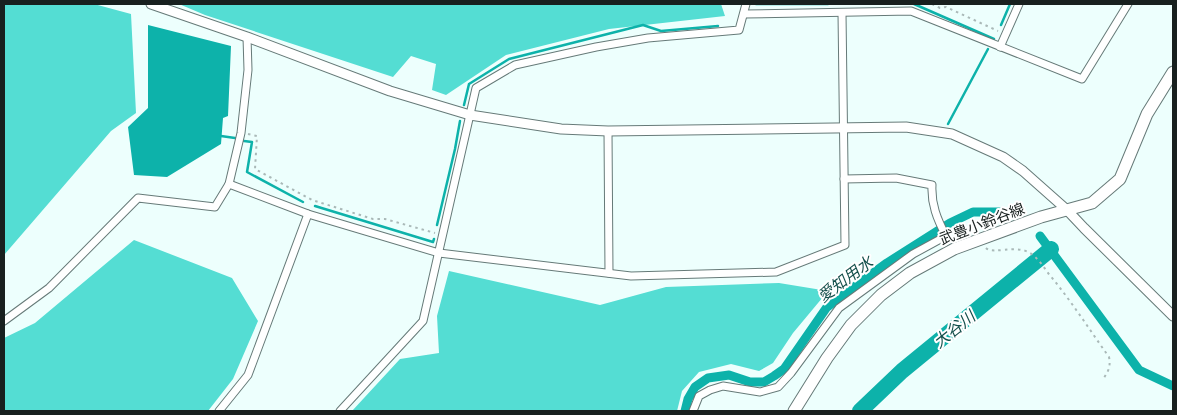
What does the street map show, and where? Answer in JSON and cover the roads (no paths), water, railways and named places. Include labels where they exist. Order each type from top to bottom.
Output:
[{"type":"main road","name":"武豊小鈴谷線","points":[[794,411],[841,338],[881,294],[921,267],[954,249],[1042,217],[1092,203],[1120,179],[1147,114],[1173,72]]},
{"type":"street","points":[[152,4],[390,91],[470,115],[561,128],[608,131],[906,128],[952,134],[980,145],[1003,157],[1023,171],[1067,210],[1173,316]]},
{"type":"street","points":[[340,411],[423,321],[476,88],[515,65],[596,47],[648,38],[739,30],[746,4]]},
{"type":"street","points":[[1000,47],[1019,4]]},
{"type":"street","points":[[744,14],[911,11],[1082,79],[1128,4]]},
{"type":"street","points":[[229,184],[308,214],[439,253],[631,276],[776,272],[845,245],[842,13]]},
{"type":"street","points":[[4,321],[49,288],[138,198],[215,207],[229,184],[241,132],[248,70],[246,37]]},
{"type":"street","points":[[608,131],[609,273]]},
{"type":"street","points":[[693,411],[699,396],[723,386],[760,392],[778,387],[791,373],[839,308],[913,254],[946,236],[931,199],[932,185],[896,178],[844,179]]},
{"type":"street","points":[[219,411],[248,375],[308,214]]},
{"type":"waterway","points":[[756,4],[828,4]]},
{"type":"waterway","points":[[914,4],[994,39]]},
{"type":"waterway","points":[[1001,25],[1010,4]]},
{"type":"waterway","points":[[464,105],[469,84],[509,59],[643,25],[661,31],[718,26]]},
{"type":"waterway","points":[[948,124],[988,49]]},
{"type":"waterway","points":[[437,225],[460,121]]},
{"type":"waterway","points":[[221,136],[235,138]]},
{"type":"waterway","points":[[244,141],[252,142],[247,172],[303,202]]},
{"type":"waterway","points":[[315,206],[433,242],[434,239]]},
{"type":"waterway","name":"愛知用水","points":[[685,411],[688,399],[695,387],[708,378],[729,375],[750,382],[764,382],[774,376],[784,369],[827,307],[887,263],[950,223],[973,212],[999,212]]},
{"type":"waterway","name":"愛知用水","points":[[1040,236],[1139,370],[1173,386]]},
{"type":"waterway","name":"大谷川","points":[[860,411],[902,371],[1051,249]]}]
